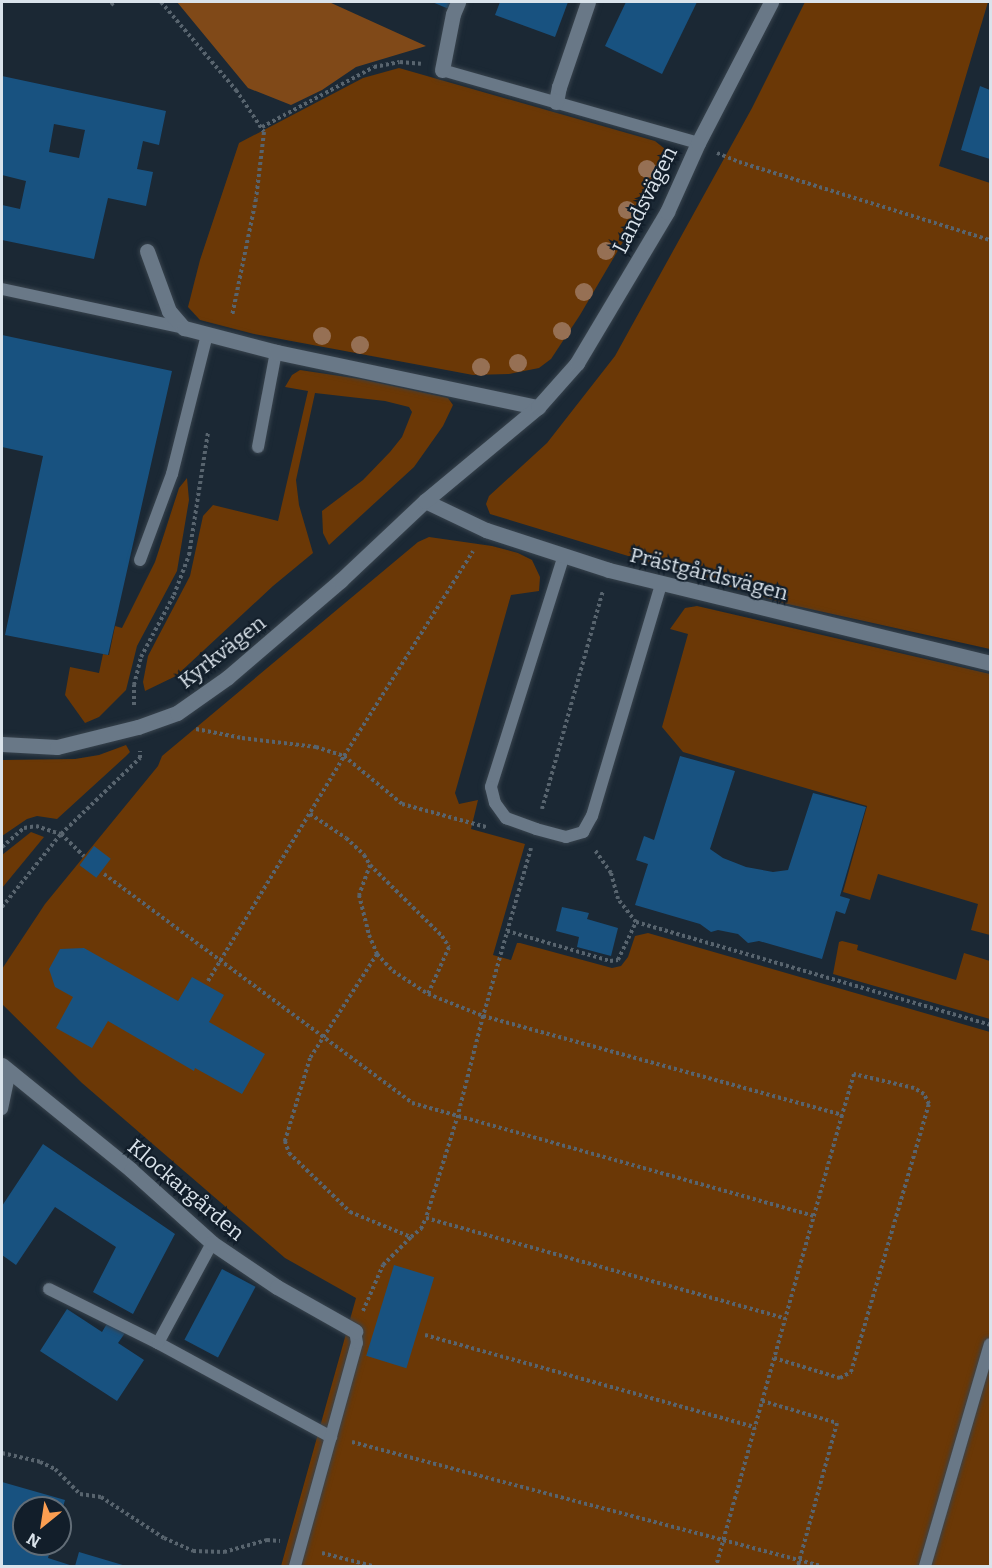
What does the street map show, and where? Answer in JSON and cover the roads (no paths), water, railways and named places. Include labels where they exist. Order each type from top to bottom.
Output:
[{"type":"street","points":[[442,70],[453,14],[458,2]]},
{"type":"street","points":[[556,102],[588,2]]},
{"type":"street","name":"Landsvägen","points":[[425,501],[538,407],[577,363],[667,212],[698,143],[771,2]]},
{"type":"street","points":[[147,251],[169,311],[184,328],[276,352],[538,407]]},
{"type":"street","name":"Prästgårdsvägen","points":[[425,501],[486,530],[661,585],[990,663]]},
{"type":"street","name":"Kyrkvägen","points":[[2,744],[57,747],[138,727],[177,713],[228,677],[340,581],[425,501]]},
{"type":"street","name":"Klockargården","points":[[6,1068],[131,1170],[212,1243],[278,1287],[355,1331]]},
{"type":"lane","points":[[442,70],[698,143]]},
{"type":"lane","points":[[2,289],[184,328]]},
{"type":"lane","points":[[140,560],[172,474],[207,335]]},
{"type":"lane","points":[[258,447],[276,352]]},
{"type":"lane","points":[[564,555],[491,787],[495,803],[506,818],[536,829],[566,837],[583,832],[592,816],[661,585]]},
{"type":"lane","points":[[2,1109],[6,1068]]},
{"type":"lane","points":[[158,1343],[212,1243]]},
{"type":"lane","points":[[49,1289],[158,1343],[331,1437]]},
{"type":"lane","points":[[295,1566],[357,1343],[355,1331]]},
{"type":"lane","points":[[925,1566],[990,1344]]}]
